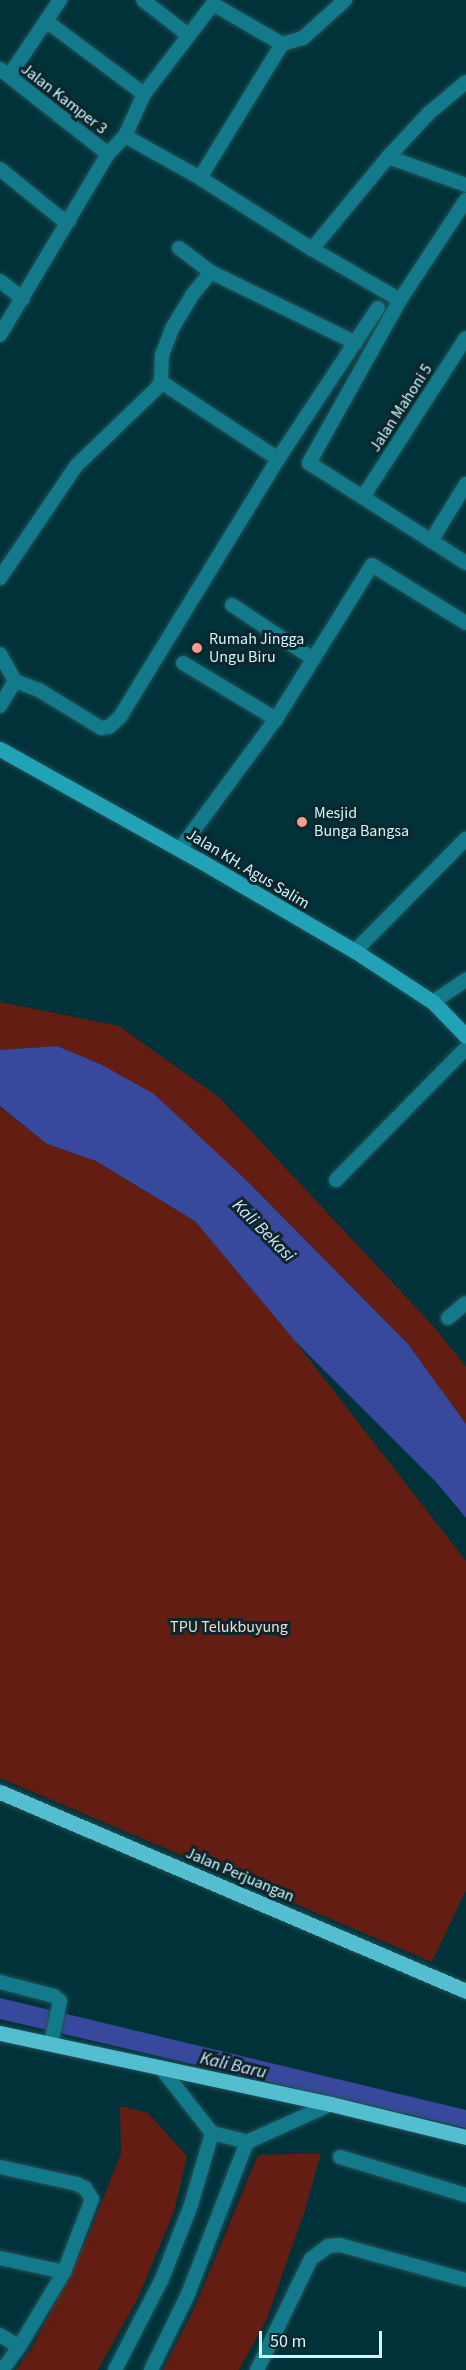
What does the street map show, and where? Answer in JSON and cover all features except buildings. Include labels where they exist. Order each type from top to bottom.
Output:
[{"type":"main road","name":"Jalan Perjuangan","points":[[0,1792],[466,1991]]},
{"type":"main road","points":[[0,2033],[52,2040],[161,2068],[331,2104],[466,2137]]},
{"type":"street","points":[[4,72],[46,21],[60,0]]},
{"type":"street","points":[[143,0],[188,35]]},
{"type":"street","points":[[200,178],[282,44],[303,38],[345,0]]},
{"type":"street","points":[[0,335],[108,154],[125,136],[144,94],[213,4],[282,44]]},
{"type":"street","points":[[46,21],[144,94]]},
{"type":"street","name":"Jalan Kamper 3","points":[[4,72],[108,154]]},
{"type":"street","points":[[312,249],[388,157],[429,113],[466,82]]},
{"type":"street","points":[[125,136],[200,178],[312,249],[400,300]]},
{"type":"street","points":[[388,157],[466,185]]},
{"type":"street","points":[[0,169],[59,217],[69,221]]},
{"type":"street","points":[[466,200],[400,300],[310,461],[311,466],[466,563]]},
{"type":"street","points":[[179,248],[211,272],[356,343]]},
{"type":"street","points":[[0,578],[76,465],[144,404],[161,382],[162,355],[173,327],[192,295],[211,272]]},
{"type":"street","points":[[0,281],[23,299]]},
{"type":"street","points":[[0,654],[15,681],[39,690],[101,728],[109,727],[128,705],[278,459],[378,308]]},
{"type":"street","name":"Jalan Mahoni 5","points":[[363,497],[466,338]]},
{"type":"street","points":[[161,382],[278,459]]},
{"type":"street","points":[[431,541],[466,484]]},
{"type":"street","points":[[180,849],[276,720],[312,658],[372,566],[466,623]]},
{"type":"street","points":[[232,605],[312,658]]},
{"type":"street","points":[[183,663],[276,720]]},
{"type":"street","points":[[0,706],[15,681]]},
{"type":"street","name":"Jalan KH. Agus Salim","points":[[0,749],[180,849],[355,951],[434,1002],[466,1036]]},
{"type":"street","points":[[355,951],[466,839]]},
{"type":"street","points":[[434,1002],[466,980]]},
{"type":"street","points":[[336,1180],[466,1048]]},
{"type":"street","points":[[448,1318],[466,1303]]},
{"type":"street","points":[[0,1982],[54,1996],[60,2001],[52,2040]]},
{"type":"street","points":[[161,2068],[212,2133],[247,2142],[331,2104]]},
{"type":"street","points":[[115,2370],[162,2279],[191,2205],[212,2133]]},
{"type":"street","points":[[151,2370],[188,2294],[247,2142]]},
{"type":"street","points":[[340,2157],[466,2196]]},
{"type":"street","points":[[0,2167],[85,2188],[92,2199],[64,2272],[19,2347],[2,2370]]},
{"type":"street","points":[[256,2370],[310,2259],[328,2246],[340,2245],[466,2280]]},
{"type":"street","points":[[0,2258],[64,2272]]},
{"type":"street","points":[[0,2335],[19,2347]]},
{"type":"green space","points":[[0,1002],[119,1026],[220,1098],[435,1328],[466,1367],[466,1424],[408,1344],[246,1180],[124,1079],[102,1065],[57,1046],[0,1050]]},
{"type":"green space","name":"TPU Telukbuyung","points":[[0,1107],[47,1144],[96,1161],[195,1221],[295,1341],[466,1561],[466,1890],[432,1962],[0,1778]]},
{"type":"green space","points":[[120,2106],[148,2113],[187,2156],[174,2212],[138,2298],[98,2370],[16,2370],[33,2346],[84,2246],[121,2154]]},
{"type":"green space","points":[[321,2153],[305,2210],[267,2319],[239,2370],[163,2370],[194,2309],[258,2155]]},
{"type":"water","name":"Kali Bekasi","points":[[57,1046],[102,1065],[154,1094],[246,1180],[408,1344],[466,1424],[466,1518],[437,1483],[295,1341],[195,1221],[96,1161],[47,1144],[0,1106],[0,1050]]},
{"type":"water","name":"Kali Baru","points":[[0,1998],[466,2110],[466,2128],[0,2019]]},
{"type":"place","name":"Rumah Jingga Ungu Biru","points":[[197,648]]},
{"type":"place","name":"Mesjid Bunga Bangsa","points":[[302,822]]}]
